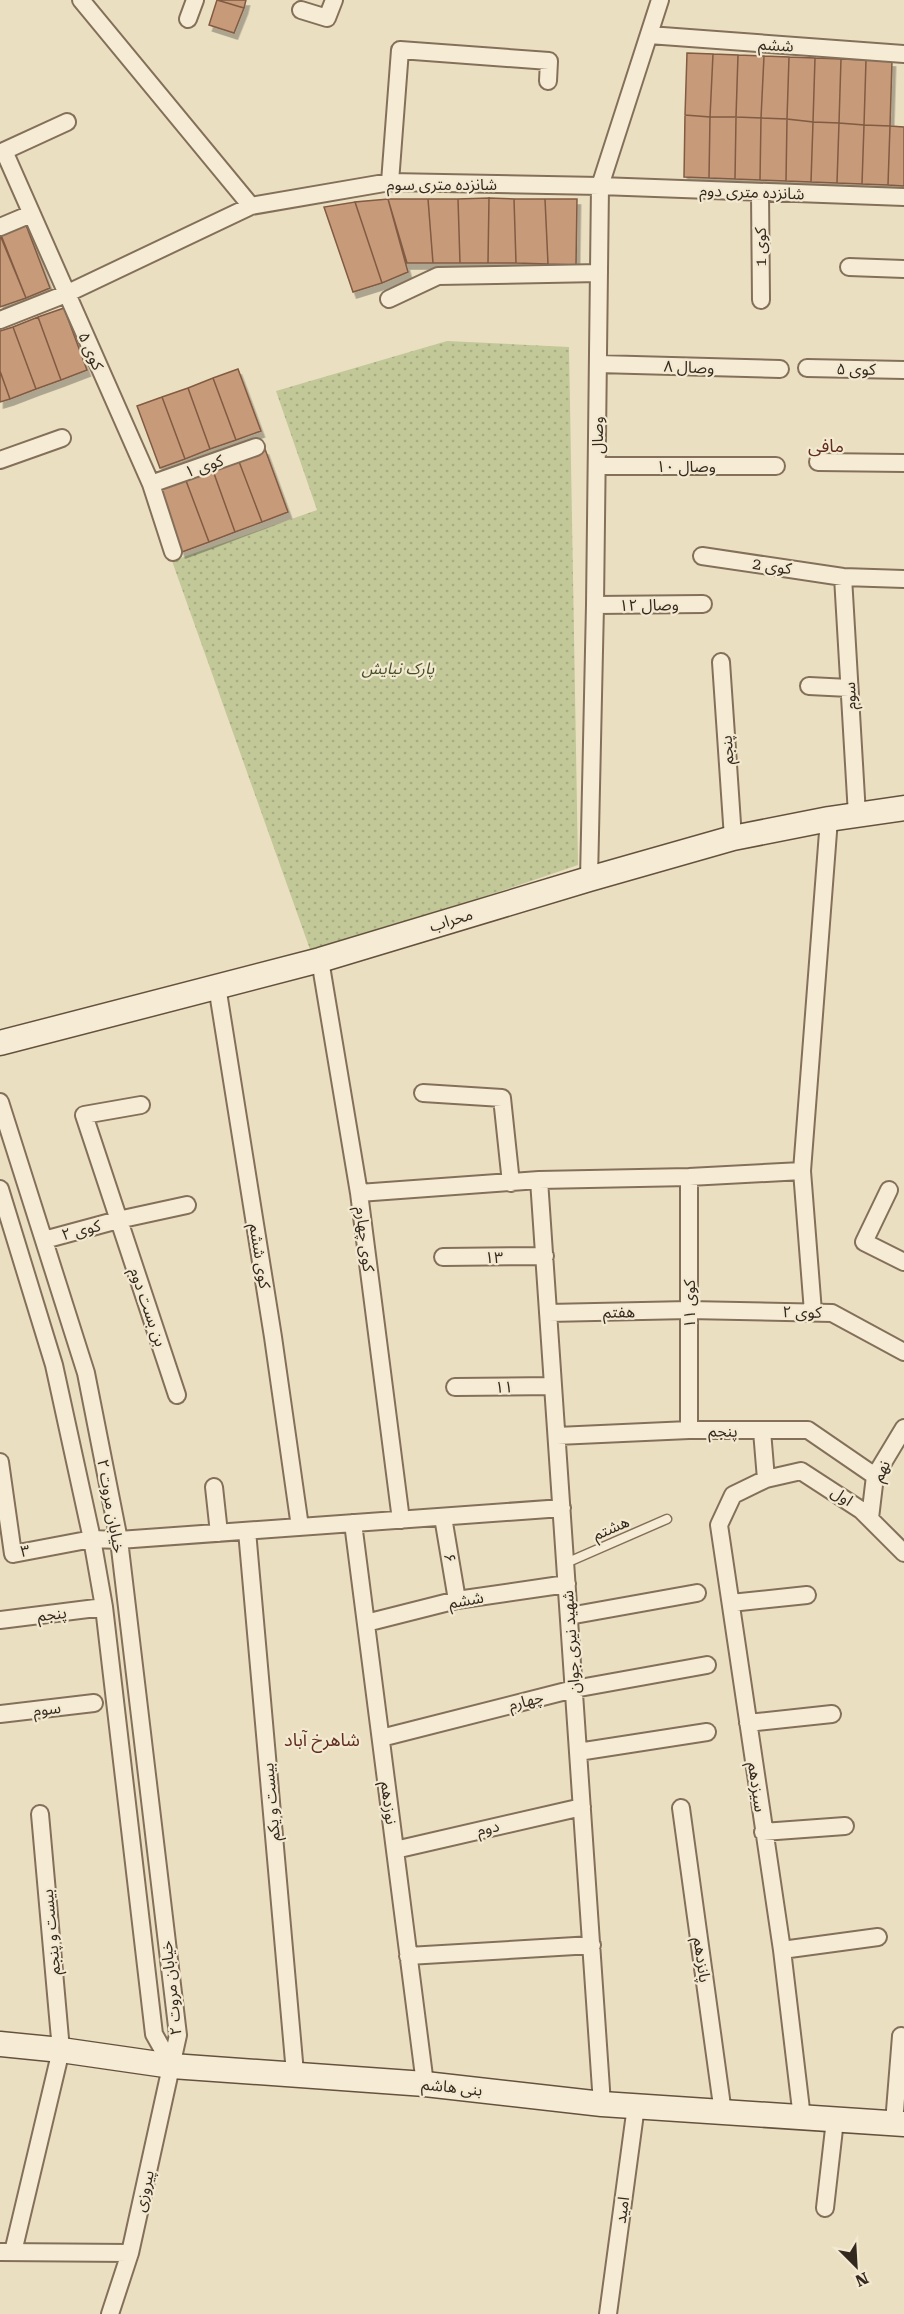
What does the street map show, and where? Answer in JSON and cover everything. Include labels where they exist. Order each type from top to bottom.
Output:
[{"type":"street","points":[[81,0],[251,206]]},
{"type":"street","points":[[188,19],[195,0]]},
{"type":"street","points":[[301,10],[327,18],[334,0]]},
{"type":"street","name":"وصال","points":[[589,879],[600,186],[660,0]]},
{"type":"street","name":"ششم","points":[[649,35],[904,54]]},
{"type":"street","points":[[390,182],[400,50],[549,61],[548,81]]},
{"type":"street","name":"کوی ۵","points":[[67,122],[4,152],[151,484],[173,552]]},
{"type":"street","name":"شانزده متری سوم","points":[[0,320],[66,294],[251,206],[390,182],[600,186]]},
{"type":"street","name":"شانزده متری دوم","points":[[600,186],[904,197]]},
{"type":"street","name":"کوی 1","points":[[760,193],[761,300]]},
{"type":"street","points":[[0,227],[31,214]]},
{"type":"street","points":[[849,267],[904,269]]},
{"type":"street","points":[[389,299],[438,276],[599,273]]},
{"type":"street","name":"وصال ۸","points":[[598,364],[780,369]]},
{"type":"street","name":"کوی ۵","points":[[807,368],[904,370]]},
{"type":"street","points":[[0,460],[62,438]]},
{"type":"street","name":"کوی ۱","points":[[151,484],[256,447]]},
{"type":"street","points":[[818,462],[904,463]]},
{"type":"street","name":"وصال ۱۰","points":[[597,466],[776,465]]},
{"type":"street","name":"کوی 2","points":[[702,556],[843,577],[904,579]]},
{"type":"street","name":"سوم","points":[[843,577],[857,814]]},
{"type":"street","name":"وصال ۱۲","points":[[595,605],[703,604]]},
{"type":"street","name":"پنجم","points":[[721,662],[733,838]]},
{"type":"street","points":[[808,686],[849,688]]},
{"type":"street","name":"محراب","points":[[0,1043],[320,960],[733,838],[857,814],[904,808]]},
{"type":"street","points":[[813,1312],[802,1171],[829,819]]},
{"type":"street","name":"کوی چهارم","points":[[320,960],[359,1192],[401,1520]]},
{"type":"street","name":"کوی ششم","points":[[217,986],[273,1336],[300,1527]]},
{"type":"street","points":[[423,1092],[502,1098],[511,1183]]},
{"type":"street","name":"خیابان مروت ۲","points":[[0,1102],[86,1372],[119,1540],[178,2035],[172,2066]]},
{"type":"street","name":"بن بست دوم","points":[[141,1105],[84,1115],[177,1395]]},
{"type":"street","points":[[359,1192],[539,1180],[689,1177],[802,1171]]},
{"type":"street","name":"کوی ۱۱","points":[[689,1177],[689,1430]]},
{"type":"street","name":"شهید نیری جوان","points":[[539,1180],[603,2104]]},
{"type":"street","name":"خیابان مروت ۲","points":[[0,1189],[54,1365],[92,1539],[104,1607],[154,2034],[172,2066]]},
{"type":"street","points":[[889,1190],[864,1242],[904,1262]]},
{"type":"street","name":"کوی ۲","points":[[44,1240],[118,1220],[187,1205]]},
{"type":"street","name":"۱۳","points":[[443,1257],[544,1257]]},
{"type":"street","name":"کوی ۲","points":[[689,1310],[832,1313],[904,1352]]},
{"type":"street","name":"هفتم","points":[[548,1313],[689,1310]]},
{"type":"street","name":"۱۱","points":[[455,1388],[553,1386]]},
{"type":"street","name":"نهم","points":[[870,1518],[875,1476],[904,1428]]},
{"type":"street","name":"پنجم","points":[[557,1436],[689,1430],[808,1430],[875,1476]]},
{"type":"street","points":[[762,1431],[766,1479]]},
{"type":"street","name":"۳","points":[[0,1462],[13,1554],[92,1539]]},
{"type":"street","name":"اول","points":[[766,1479],[801,1471],[827,1486],[870,1518],[904,1553]]},
{"type":"street","name":"سیزدهم","points":[[766,1479],[734,1496],[719,1525],[782,1950],[802,2118]]},
{"type":"street","points":[[214,1487],[219,1533]]},
{"type":"street","points":[[92,1539],[119,1540],[562,1508]]},
{"type":"street","name":"۶","points":[[443,1516],[457,1600]]},
{"type":"street","name":"نوزدهم","points":[[353,1523],[424,2084]]},
{"type":"street","name":"بیست و یکم","points":[[247,1531],[296,2073]]},
{"type":"street","name":"ششم","points":[[366,1623],[457,1600],[567,1584]]},
{"type":"street","points":[[569,1616],[697,1593]]},
{"type":"street","points":[[731,1604],[807,1595]]},
{"type":"street","name":"پنجم","points":[[0,1620],[104,1607]]},
{"type":"street","name":"چهارم","points":[[381,1738],[574,1689],[707,1665]]},
{"type":"street","name":"سوم","points":[[0,1714],[94,1703]]},
{"type":"street","points":[[748,1723],[832,1714]]},
{"type":"street","points":[[578,1752],[707,1732]]},
{"type":"street","name":"دوم","points":[[395,1850],[582,1807]]},
{"type":"street","name":"پانزدهم","points":[[681,1808],[723,2113]]},
{"type":"street","name":"بیست و پنجم","points":[[7,2252],[61,2050],[40,1814]]},
{"type":"street","points":[[763,1832],[845,1826]]},
{"type":"street","points":[[782,1950],[878,1937]]},
{"type":"street","points":[[408,1956],[592,1945]]},
{"type":"street","points":[[899,2124],[901,2036]]},
{"type":"street","name":"بنی هاشم","points":[[0,2044],[172,2066],[296,2073],[424,2084],[603,2104],[899,2124]]},
{"type":"street","name":"پیروزی","points":[[110,2314],[130,2253],[172,2066]]},
{"type":"street","name":"امید","points":[[608,2314],[636,2106]]},
{"type":"street","points":[[825,2208],[835,2120]]},
{"type":"street","points":[[7,2252],[130,2253]]},
{"type":"lane","name":"هشتم","points":[[566,1563],[668,1519]]},
{"type":"green space","name":"پارک نیایش","points":[[447,341],[569,347],[578,865],[312,955],[172,561],[317,510],[276,391]]},
{"type":"building","points":[[217,0],[244,8],[234,33],[209,25]]},
{"type":"building","points":[[217,0],[246,0],[244,8]]},
{"type":"building","points":[[687,53],[713,54],[710,117],[685,115]]},
{"type":"building","points":[[713,54],[738,55],[736,117],[710,117]]},
{"type":"building","points":[[738,55],[764,56],[761,118],[736,117]]},
{"type":"building","points":[[764,56],[789,57],[787,119],[761,118]]},
{"type":"building","points":[[789,57],[815,58],[813,122],[787,119]]},
{"type":"building","points":[[815,58],[841,59],[839,123],[813,122]]},
{"type":"building","points":[[841,59],[866,60],[864,125],[839,123]]},
{"type":"building","points":[[866,60],[892,61],[890,126],[864,125]]},
{"type":"building","points":[[685,115],[710,117],[709,178],[684,177]]},
{"type":"building","points":[[710,117],[736,117],[735,179],[709,178]]},
{"type":"building","points":[[736,117],[761,118],[760,180],[735,179]]},
{"type":"building","points":[[761,118],[787,119],[786,181],[760,180]]},
{"type":"building","points":[[787,119],[813,122],[811,182],[786,181]]},
{"type":"building","points":[[813,122],[839,123],[837,183],[811,182]]},
{"type":"building","points":[[839,123],[864,125],[862,184],[837,183]]},
{"type":"building","points":[[864,125],[890,126],[888,185],[862,184]]},
{"type":"building","points":[[890,126],[904,127],[904,186],[888,185]]},
{"type":"building","points":[[489,198],[488,263],[460,263],[458,199]]},
{"type":"building","points":[[489,198],[514,199],[516,263],[488,263]]},
{"type":"building","points":[[388,199],[408,272],[382,283],[355,202]]},
{"type":"building","points":[[388,199],[428,199],[433,263],[407,263]]},
{"type":"building","points":[[428,199],[458,199],[460,263],[433,263]]},
{"type":"building","points":[[514,199],[545,199],[548,264],[516,263]]},
{"type":"building","points":[[545,199],[577,199],[576,265],[548,264]]},
{"type":"building","points":[[355,202],[382,283],[353,292],[324,207]]},
{"type":"building","points":[[26,225],[50,288],[26,298],[1,235]]},
{"type":"building","points":[[0,235],[26,298],[0,307]]},
{"type":"building","points":[[64,308],[87,370],[61,380],[38,317]]},
{"type":"building","points":[[38,317],[61,380],[36,389],[13,327]]},
{"type":"building","points":[[13,327],[36,389],[10,399],[0,371],[0,331]]},
{"type":"building","points":[[238,369],[261,431],[236,440],[213,378]]},
{"type":"building","points":[[0,371],[10,399],[0,402]]},
{"type":"building","points":[[213,378],[236,440],[210,449],[188,388]]},
{"type":"building","points":[[188,388],[210,449],[185,459],[162,397]]},
{"type":"building","points":[[162,397],[185,459],[160,468],[137,406]]},
{"type":"building","points":[[265,449],[288,512],[262,522],[238,459]]},
{"type":"building","points":[[238,459],[262,522],[235,532],[212,468]]},
{"type":"building","points":[[212,468],[235,532],[209,542],[185,478]]},
{"type":"building","points":[[185,478],[209,542],[182,552],[159,488]]},
{"type":"district","name":"مافی","points":[[826,445]]},
{"type":"district","name":"شاهرخ آباد","points":[[322,1739]]}]
